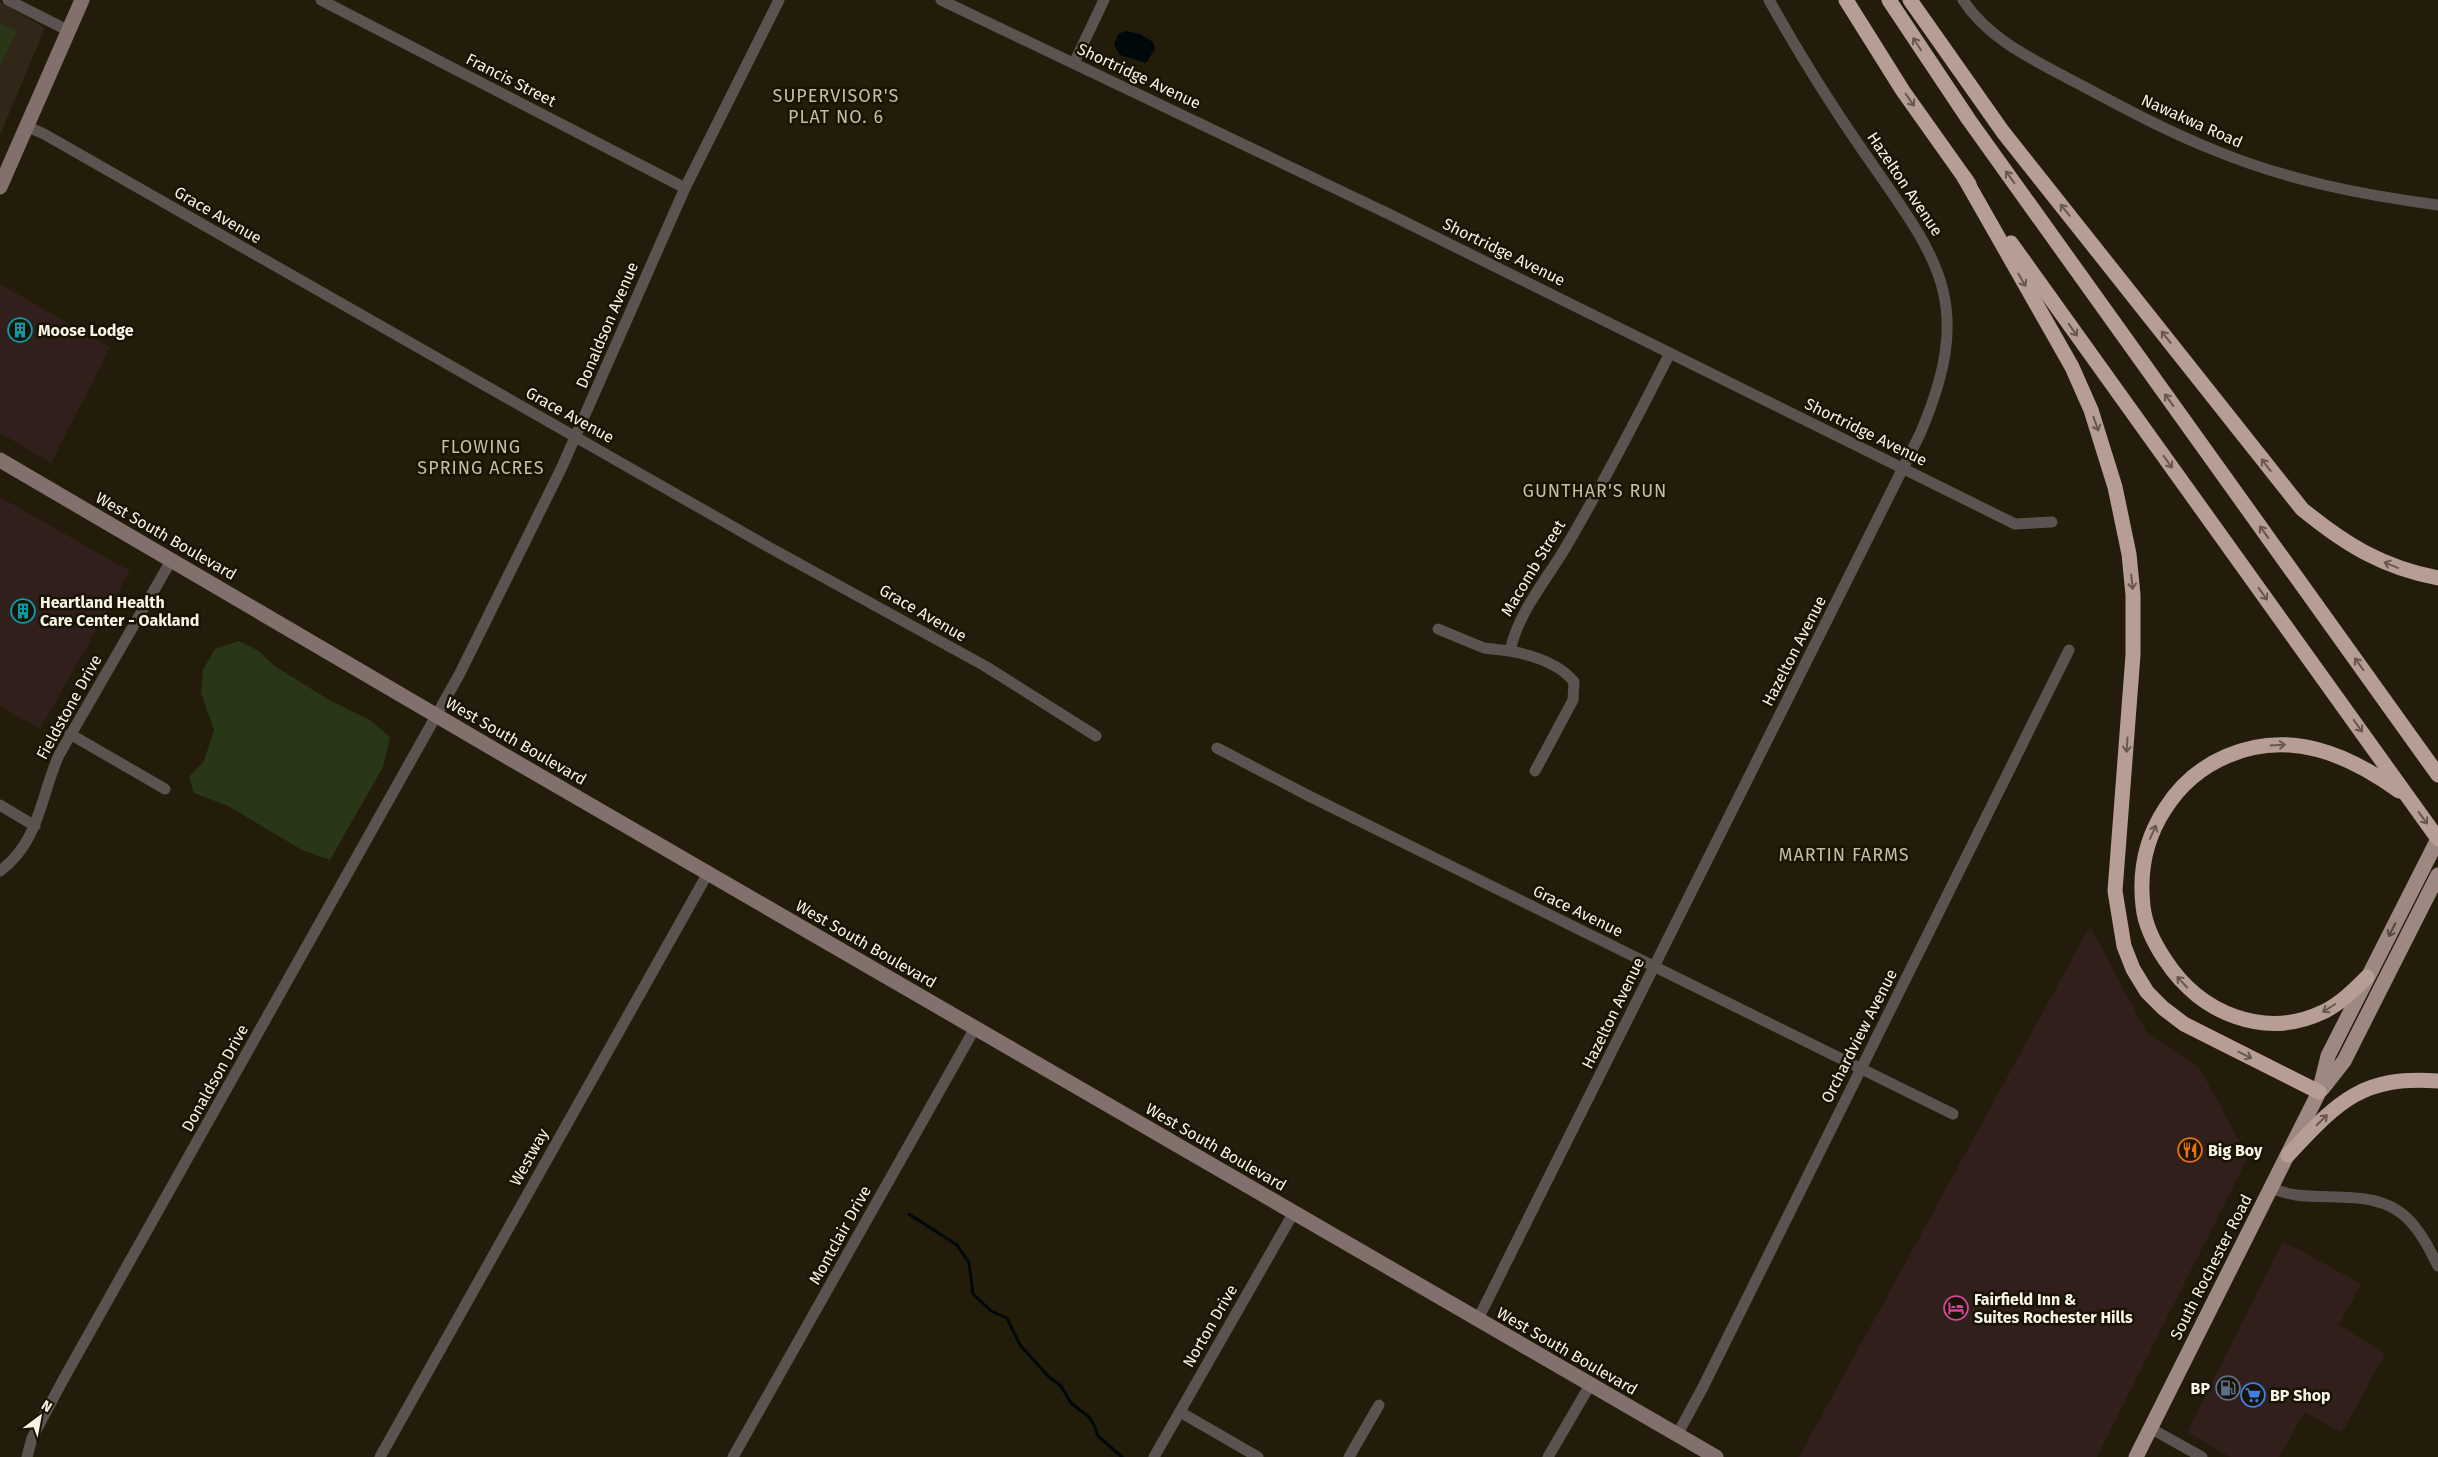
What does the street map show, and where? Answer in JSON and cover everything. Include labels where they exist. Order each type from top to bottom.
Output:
[{"type":"highway","points":[[1846,0],[1898,83],[1964,177],[2438,839]]},
{"type":"highway","points":[[1889,0],[1969,120],[2438,775]]},
{"type":"highway","points":[[1910,0],[1998,126],[2302,509],[2355,549],[2400,569],[2438,578]]},
{"type":"highway","points":[[1964,177],[2059,343],[2088,402],[2099,430],[2115,487],[2129,554],[2133,595],[2134,655],[2115,891],[2119,924],[2127,953],[2147,992],[2163,1008],[2184,1024],[2319,1092]]},
{"type":"highway","points":[[2367,977],[2344,999],[2323,1012],[2295,1021],[2261,1023],[2244,1021],[2220,1012],[2196,997],[2173,973],[2159,952],[2149,930],[2143,908],[2144,859],[2150,837],[2172,797],[2194,775],[2215,761],[2250,748],[2282,744],[2299,745],[2330,752],[2363,767],[2409,798]]},
{"type":"highway","points":[[2288,1155],[2325,1115],[2344,1099],[2366,1089],[2390,1083],[2417,1080],[2438,1081]]},
{"type":"main road","name":"South Rochester Road","points":[[2136,1457],[2319,1092],[2328,1056],[2438,839]]},
{"type":"main road","name":"South Rochester Road","points":[[2319,1092],[2344,1061],[2438,875]]},
{"type":"street","points":[[8,0],[69,31]]},
{"type":"street","points":[[0,187],[82,0]]},
{"type":"street","name":"Francis Street","points":[[321,0],[685,188]]},
{"type":"street","name":"Donaldson Avenue","points":[[436,715],[530,535],[576,438],[685,188],[779,0]]},
{"type":"street","name":"Shortridge Avenue","points":[[941,0],[1404,221],[2015,524],[2052,522]]},
{"type":"street","points":[[1074,63],[1104,0]]},
{"type":"street","name":"Hazelton Avenue","points":[[1478,1319],[1902,468],[1932,406],[1943,370],[1948,336],[1942,286],[1932,256],[1920,233],[1833,107],[1769,0]]},
{"type":"street","name":"Nawakwa Road","points":[[1963,0],[1982,24],[2016,49],[2191,141],[2246,162],[2313,182],[2367,195],[2438,206]]},
{"type":"street","name":"Grace Avenue","points":[[26,126],[53,139],[576,438],[976,662],[1096,736]]},
{"type":"street","name":"Macomb Street","points":[[1510,651],[1521,616],[1552,572],[1614,464],[1670,353]]},
{"type":"street","name":"West South Boulevard","points":[[0,460],[1716,1457]]},
{"type":"street","name":"Fieldstone Drive","points":[[0,871],[19,852],[35,826],[52,769],[70,734],[172,559]]},
{"type":"street","points":[[1438,629],[1484,648],[1510,651],[1530,657],[1561,670],[1574,682],[1572,700],[1535,771]]},
{"type":"street","name":"Orchardview Avenue","points":[[1677,1434],[1702,1389],[2069,650]]},
{"type":"street","name":"Donaldson Drive","points":[[26,1457],[32,1438],[54,1396],[436,715]]},
{"type":"street","points":[[70,734],[165,789]]},
{"type":"street","name":"Grace Avenue","points":[[1217,748],[1300,792],[1953,1114]]},
{"type":"street","points":[[0,805],[35,826]]},
{"type":"street","name":"Westway","points":[[380,1457],[708,873]]},
{"type":"street","name":"Montclair Drive","points":[[733,1457],[975,1028]]},
{"type":"street","points":[[2270,1188],[2298,1195],[2364,1198],[2393,1208],[2408,1219],[2420,1233],[2438,1266]]},
{"type":"street","name":"Norton Drive","points":[[1154,1457],[1294,1212]]},
{"type":"street","points":[[1548,1457],[1590,1385]]},
{"type":"street","points":[[1349,1457],[1379,1405]]},
{"type":"street","points":[[1180,1412],[1258,1457]]},
{"type":"street","points":[[2150,1428],[2202,1457]]},
{"type":"shaded area","points":[[0,2],[45,28],[0,135]]},
{"type":"shaded area","points":[[1126,31],[1140,34],[1153,42],[1155,49],[1146,63],[1120,55],[1114,45],[1118,34]]},
{"type":"shaded area","points":[[0,284],[110,347],[51,463],[0,433]]},
{"type":"shaded area","points":[[0,497],[130,571],[40,729],[0,706]]},
{"type":"shaded area","points":[[2090,926],[2147,1033],[2199,1067],[2248,1157],[2097,1457],[1799,1457]]},
{"type":"shaded area","points":[[2283,1241],[2361,1284],[2339,1325],[2385,1354],[2342,1433],[2305,1412],[2279,1457],[2230,1457],[2187,1432]]},
{"type":"green space","points":[[0,23],[17,31],[0,66]]},
{"type":"green space","points":[[239,641],[259,651],[273,665],[331,701],[370,720],[390,737],[383,767],[330,860],[302,850],[228,806],[194,793],[189,777],[204,761],[214,730],[201,693],[203,670],[215,649]]},
{"type":"waterway","points":[[909,1214],[957,1245],[969,1263],[973,1294],[991,1311],[1007,1318],[1020,1345],[1048,1376],[1061,1386],[1071,1403],[1089,1417],[1098,1436],[1122,1457]]},
{"type":"place","name":"Moose Lodge","points":[[20,330]]},
{"type":"place","name":"Heartland Health Care Center - Oakland","points":[[23,611]]},
{"type":"place","name":"Big Boy","points":[[2190,1150]]},
{"type":"place","name":"Fairfield Inn & Suites Rochester Hills","points":[[1956,1308]]},
{"type":"place","name":"BP","points":[[2228,1388]]},
{"type":"place","name":"BP Shop","points":[[2253,1395]]},
{"type":"district","name":"SUPERVISOR'S PLAT NO. 6","points":[[836,106]]},
{"type":"district","name":"FLOWING SPRING ACRES","points":[[481,457]]},
{"type":"district","name":"GUNTHAR'S RUN","points":[[1595,491]]},
{"type":"district","name":"MARTIN FARMS","points":[[1844,855]]}]
